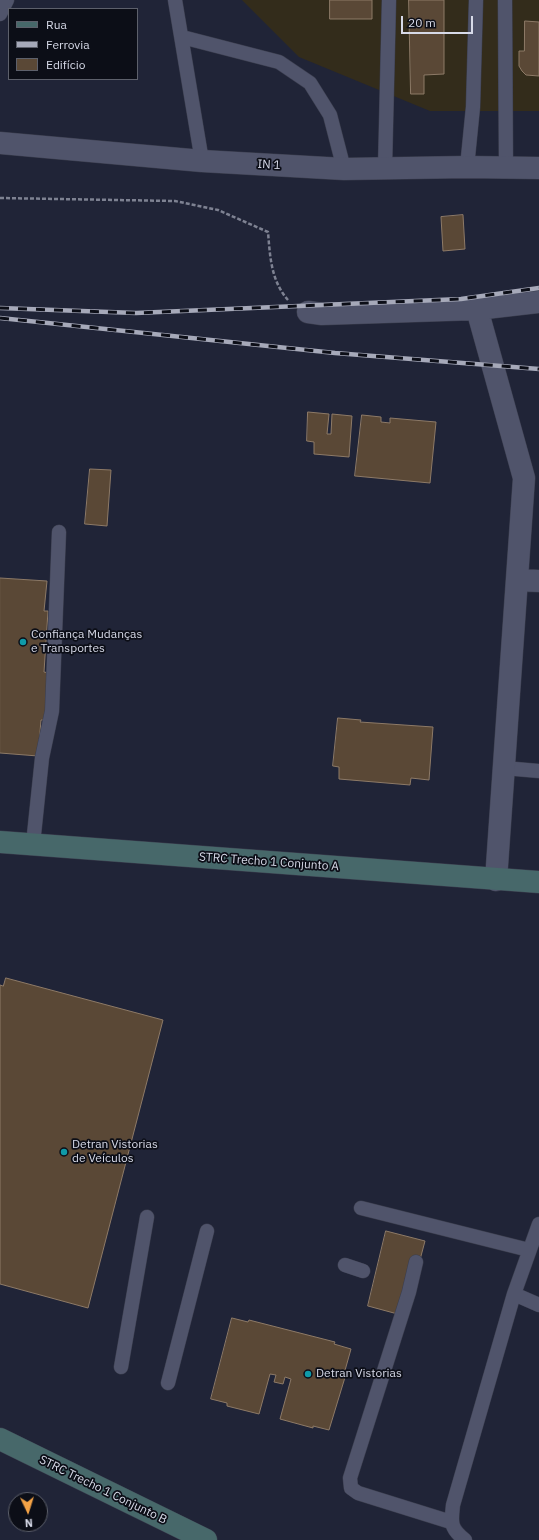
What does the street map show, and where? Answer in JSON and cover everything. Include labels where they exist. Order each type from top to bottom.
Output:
[{"type":"main road","name":"STRC Trecho 1 Conjunto A","points":[[0,842],[539,882]]},
{"type":"main road","name":"STRC Trecho 1 Conjunto B","points":[[0,1439],[206,1540]]},
{"type":"street","name":"IN 1","points":[[0,143],[202,161],[344,169],[467,167],[539,168]]},
{"type":"street","points":[[308,312],[322,314],[477,309],[539,302]]},
{"type":"street","points":[[477,309],[532,478],[517,580],[496,880]]},
{"type":"street","points":[[517,580],[539,581]]},
{"type":"lane","points":[[0,14],[7,0]]},
{"type":"lane","points":[[175,0],[202,161]]},
{"type":"lane","points":[[386,168],[389,0]]},
{"type":"lane","points":[[467,167],[473,107],[476,0]]},
{"type":"lane","points":[[505,0],[506,167]]},
{"type":"lane","points":[[182,37],[279,62],[310,83],[330,115],[344,169]]},
{"type":"lane","points":[[34,844],[42,758],[52,711],[59,532]]},
{"type":"lane","points":[[504,768],[539,771]]},
{"type":"lane","points":[[361,1208],[529,1250]]},
{"type":"lane","points":[[121,1368],[148,1217]]},
{"type":"lane","points":[[465,1540],[457,1534],[451,1522],[453,1505],[514,1294],[539,1226]]},
{"type":"lane","points":[[168,1383],[207,1231]]},
{"type":"lane","points":[[416,1262],[409,1292],[350,1478],[351,1488],[358,1493],[451,1522]]},
{"type":"lane","points":[[345,1265],[363,1271]]},
{"type":"lane","points":[[514,1294],[539,1305]]},
{"type":"path","points":[[0,198],[175,200],[218,210],[268,232],[271,266],[280,292],[294,306],[308,312]]},
{"type":"shaded area","points":[[242,0],[539,0],[539,111],[430,111],[299,57]]},
{"type":"building","points":[[330,0],[372,0],[372,19],[330,19]]},
{"type":"building","points":[[409,0],[444,0],[444,74],[424,75],[424,94],[411,94]]},
{"type":"building","points":[[525,21],[539,22],[539,76],[526,75],[519,66],[519,51],[524,51]]},
{"type":"building","points":[[463,215],[465,249],[443,251],[441,217]]},
{"type":"building","points":[[308,412],[329,414],[327,434],[331,434],[332,414],[352,416],[349,457],[314,454],[314,442],[307,441]]},
{"type":"building","points":[[362,415],[381,417],[381,422],[390,423],[390,418],[436,422],[430,483],[355,476]]},
{"type":"building","points":[[90,469],[111,470],[107,526],[85,524]]},
{"type":"building","name":"Confiança Mudanças e Transportes","points":[[0,578],[47,581],[44,611],[48,611],[44,672],[49,673],[46,720],[41,720],[38,756],[0,753]]},
{"type":"building","points":[[338,718],[361,720],[360,722],[433,727],[429,780],[411,778],[410,785],[339,779],[339,767],[333,766]]},
{"type":"building","name":"Detran Vistorias de Veículos","points":[[6,978],[163,1020],[88,1308],[0,1284],[0,985],[3,986]]},
{"type":"building","points":[[386,1231],[425,1241],[405,1316],[368,1306]]},
{"type":"building","name":"Detran Vistorias","points":[[232,1318],[248,1322],[249,1320],[335,1342],[334,1344],[351,1349],[344,1374],[346,1374],[329,1430],[313,1426],[313,1428],[280,1419],[291,1379],[285,1377],[283,1384],[274,1382],[276,1375],[270,1374],[259,1414],[227,1406],[227,1403],[211,1399]]},
{"type":"railway","points":[[0,308],[136,313],[461,299],[539,288]]},
{"type":"railway","points":[[0,318],[335,353],[539,369]]},
{"type":"place","name":"Confiança Mudanças e Transportes","points":[[23,642]]},
{"type":"place","name":"Detran Vistorias de Veículos","points":[[64,1152]]},
{"type":"place","name":"Detran Vistorias","points":[[308,1374]]}]
